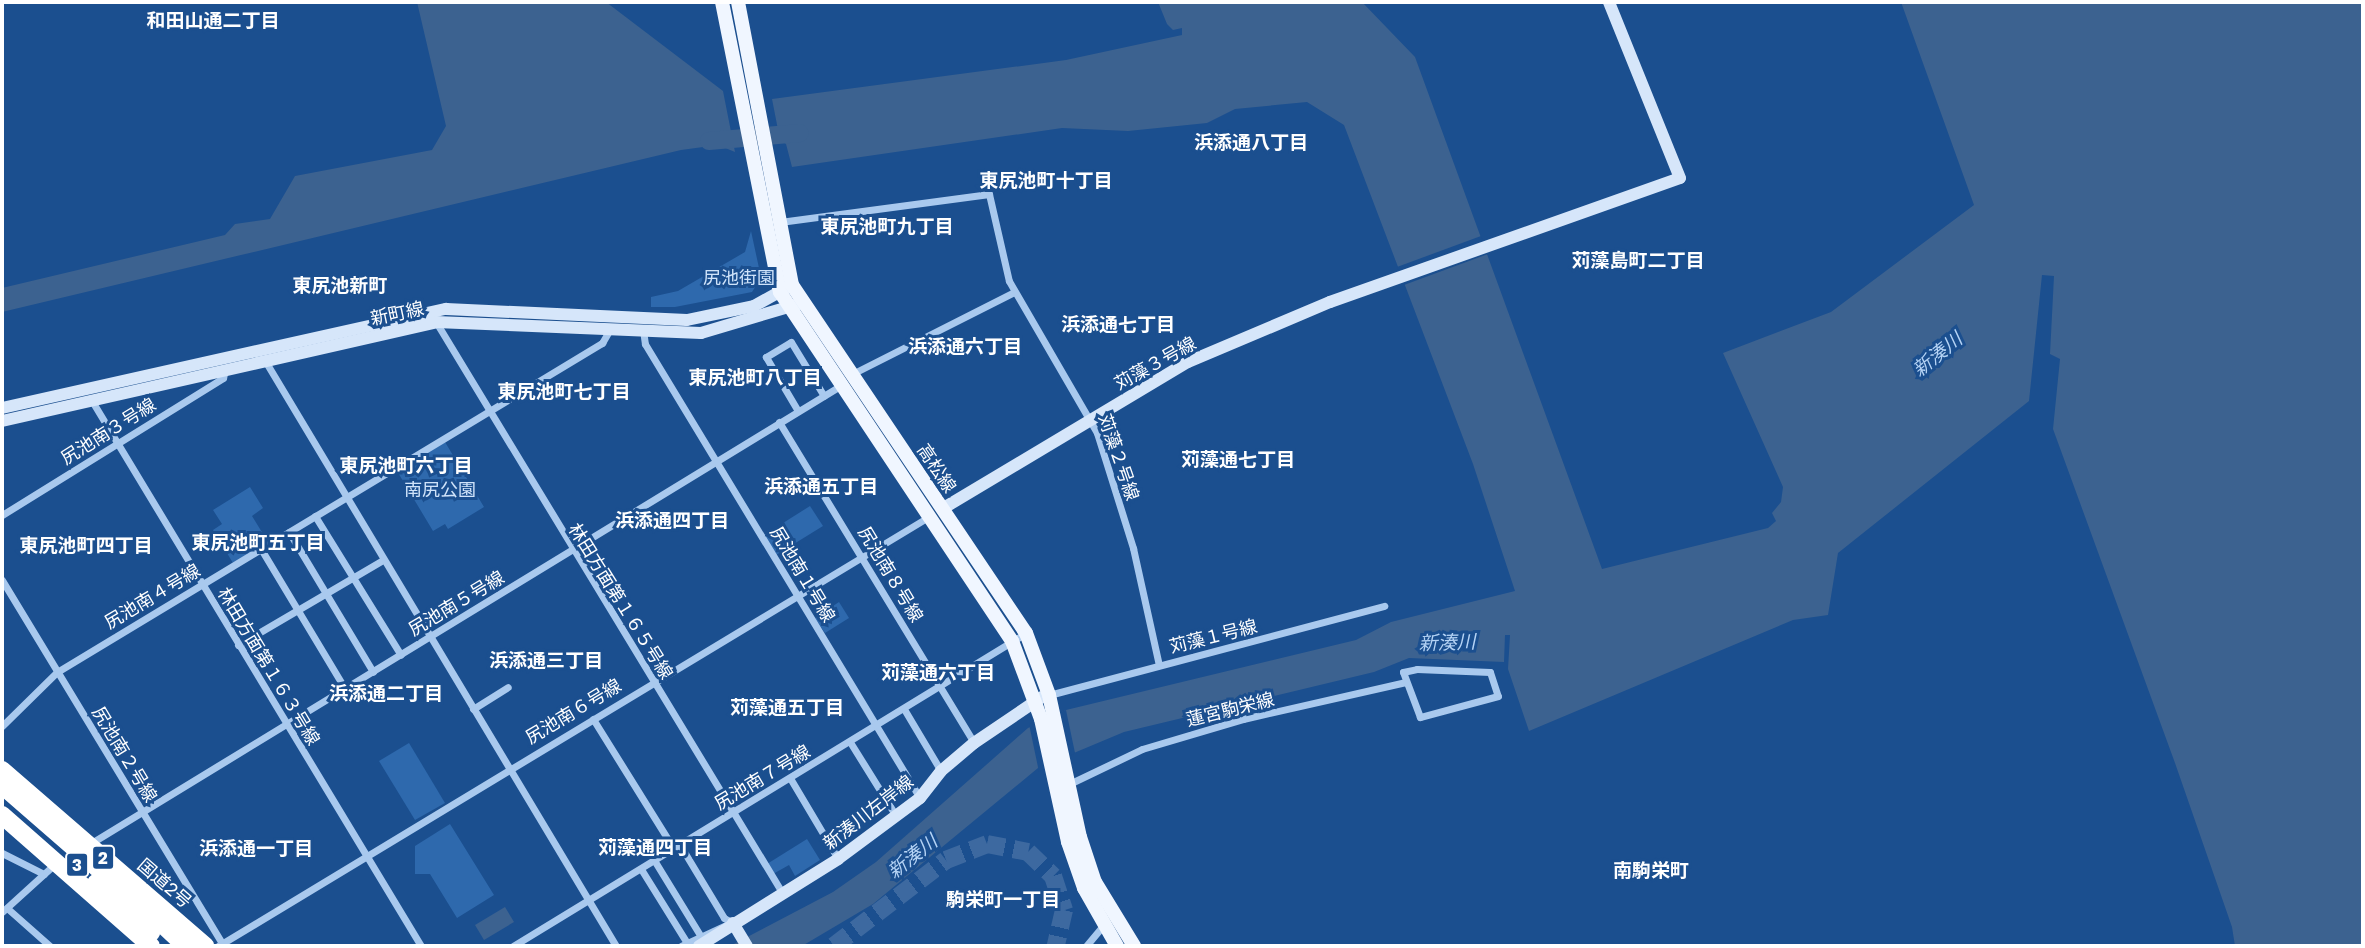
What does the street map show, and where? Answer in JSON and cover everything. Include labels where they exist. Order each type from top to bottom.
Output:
[{"type":"highway","name":"国道2号","points":[[2,770],[88,845],[215,945]]},
{"type":"highway","name":"3","points":[[2,785],[186,946]]},
{"type":"highway","name":"3","points":[[2,799],[151,939],[166,946]]},
{"type":"highway","name":"2","points":[[2,815],[50,868],[151,939]]},
{"type":"main road","name":"高松線","points":[[722,2],[750,100],[791,309],[840,386],[1026,634],[1084,888],[1103,926],[1117,946]]},
{"type":"main road","name":"高松線","points":[[737,2],[750,100]]},
{"type":"main road","name":"高松線","points":[[759,143],[778,222],[786,288],[804,300],[852,374],[1012,641],[1042,697]]},
{"type":"main road","name":"高松線","points":[[1062,790],[1095,882],[1134,946]]},
{"type":"street","name":"苅藻３号線","points":[[936,513],[1188,362],[1400,276],[1680,178],[1609,2]]},
{"type":"street","name":"苅藻２号線","points":[[778,222],[989,194],[1014,292],[1092,421],[1133,548],[1159,665]]},
{"type":"street","name":"新町線","points":[[2,421],[225,369],[263,355],[446,309],[687,320],[754,306],[786,288]]},
{"type":"street","points":[[852,374],[1014,292]]},
{"type":"street","name":"新町線","points":[[2,408],[436,322],[701,333],[791,309],[804,300]]},
{"type":"street","name":"林田方面第１６５号線","points":[[436,322],[571,550],[783,894]]},
{"type":"street","name":"尻池南４号線","points":[[2,726],[57,672],[602,343],[610,328]]},
{"type":"street","name":"尻池南１号線","points":[[643,330],[642,338],[714,460],[920,798]]},
{"type":"street","points":[[798,411],[766,357],[791,342],[824,396]]},
{"type":"street","points":[[263,355],[381,561],[617,946]]},
{"type":"street","name":"尻池南３号線","points":[[2,515],[223,378],[225,369]]},
{"type":"street","name":"尻池南５号線","points":[[88,845],[429,638],[714,460],[840,386]]},
{"type":"street","name":"林田方面第１６３号線","points":[[92,401],[421,946]]},
{"type":"street","name":"尻池南８号線","points":[[779,422],[974,743]]},
{"type":"street","name":"尻池南６号線","points":[[215,945],[593,719],[860,554],[936,513]]},
{"type":"street","points":[[315,516],[401,655]]},
{"type":"street","points":[[289,532],[373,672]]},
{"type":"street","points":[[261,549],[345,689]]},
{"type":"street","points":[[238,645],[381,561]]},
{"type":"street","name":"尻池南２号線","points":[[2,580],[141,811],[215,945]]},
{"type":"street","name":"苅藻１号線","points":[[1042,697],[1384,606]]},
{"type":"street","name":"尻池南７号線","points":[[513,946],[1026,634]]},
{"type":"street","name":"蓮宮駒栄線","points":[[1417,669],[1490,672],[1498,696],[1420,717],[1406,682],[1403,672],[1417,669]]},
{"type":"street","name":"蓮宮駒栄線","points":[[1062,790],[1142,749],[1243,719],[1406,682]]},
{"type":"street","points":[[473,709],[508,687]]},
{"type":"street","name":"新湊川左岸線","points":[[692,943],[733,923],[838,859],[920,798],[941,771],[974,743],[1042,697]]},
{"type":"street","points":[[904,709],[941,771]]},
{"type":"street","points":[[593,719],[724,918],[733,923],[744,941]]},
{"type":"street","points":[[850,742],[896,816]]},
{"type":"street","points":[[790,778],[838,859]]},
{"type":"street","points":[[50,946],[4,910],[50,868],[88,845]]},
{"type":"street","points":[[2,853],[50,868]]},
{"type":"street","points":[[654,860],[692,943]]},
{"type":"street","points":[[641,869],[692,943]]},
{"type":"street","points":[[1086,946],[1103,926]]},
{"type":"green space","name":"尻池街園","points":[[751,231],[759,268],[759,281],[752,292],[675,307],[651,307],[651,297],[678,291],[745,252]]},
{"type":"green space","name":"南尻公園","points":[[445,442],[484,507],[448,529],[445,524],[433,531],[397,471]]},
{"type":"green space","points":[[250,487],[263,508],[252,516],[268,542],[233,563],[213,530],[222,524],[213,510]]},
{"type":"green space","points":[[810,506],[823,526],[776,555],[764,535]]},
{"type":"green space","points":[[839,602],[849,618],[825,633],[815,618]]},
{"type":"green space","points":[[409,743],[445,803],[415,820],[379,761]]},
{"type":"green space","points":[[450,824],[494,895],[457,918],[430,874],[415,874],[415,846]]},
{"type":"green space","points":[[807,839],[820,860],[795,876],[789,865],[773,874],[767,864]]},
{"type":"water","points":[[417,2],[606,2],[723,91],[735,152],[718,145],[681,150],[2,312],[2,288],[225,235],[235,224],[270,219],[295,176],[432,150],[446,126]]},
{"type":"water","name":"新湊川","points":[[1158,2],[1362,2],[1415,57],[1602,569],[1768,528],[1776,521],[1772,513],[1781,502],[1783,487],[1723,353],[1831,312],[1974,205],[1901,2],[2363,2],[2363,946],[2235,946],[2232,927],[2175,763],[2053,429],[2060,359],[2050,354],[2054,276],[2042,275],[2029,401],[1838,553],[1828,615],[1793,620],[1529,731],[1508,669],[1510,635],[1505,635],[1504,662],[1409,658],[1374,672],[1124,732],[1038,768],[873,904],[802,946],[730,946],[833,892],[876,862],[1028,728],[1066,710],[1356,640],[1391,622],[1515,591],[1473,464],[1344,125],[1307,102],[1235,109],[1207,123],[1128,131],[1062,128],[792,167],[786,144],[780,140],[772,99],[1066,60],[1182,35],[1182,28],[1173,30],[1167,24]]},
{"type":"water","points":[[505,907],[514,922],[484,940],[475,925]]},
{"type":"pier","points":[[1481,236],[1488,254],[1404,285],[1397,267]]},
{"type":"pier","points":[[1066,710],[1075,753],[1039,772],[1029,724]]},
{"type":"waterway","points":[[709,141],[800,133]]},
{"type":"tunnel","points":[[834,946],[946,860],[987,844],[1028,852],[1053,876],[1064,910],[1056,946]]},
{"type":"district","name":"和田山通二丁目","points":[[213,20]]},
{"type":"district","name":"浜添通八丁目","points":[[1251,142]]},
{"type":"district","name":"東尻池町十丁目","points":[[1046,180]]},
{"type":"district","name":"東尻池町九丁目","points":[[887,226]]},
{"type":"district","name":"苅藻島町二丁目","points":[[1638,260]]},
{"type":"district","name":"東尻池新町","points":[[340,285]]},
{"type":"district","name":"浜添通七丁目","points":[[1118,324]]},
{"type":"district","name":"浜添通六丁目","points":[[965,346]]},
{"type":"district","name":"東尻池町八丁目","points":[[755,377]]},
{"type":"district","name":"東尻池町七丁目","points":[[564,391]]},
{"type":"district","name":"苅藻通七丁目","points":[[1238,459]]},
{"type":"district","name":"東尻池町六丁目","points":[[406,465]]},
{"type":"district","name":"浜添通五丁目","points":[[821,486]]},
{"type":"district","name":"浜添通四丁目","points":[[672,520]]},
{"type":"district","name":"東尻池町五丁目","points":[[258,542]]},
{"type":"district","name":"東尻池町四丁目","points":[[86,545]]},
{"type":"district","name":"浜添通三丁目","points":[[546,660]]},
{"type":"district","name":"苅藻通六丁目","points":[[938,672]]},
{"type":"district","name":"浜添通二丁目","points":[[386,693]]},
{"type":"district","name":"苅藻通五丁目","points":[[787,707]]},
{"type":"district","name":"苅藻通四丁目","points":[[655,847]]},
{"type":"district","name":"浜添通一丁目","points":[[256,848]]},
{"type":"district","name":"南駒栄町","points":[[1651,870]]},
{"type":"district","name":"駒栄町一丁目","points":[[1003,899]]}]
